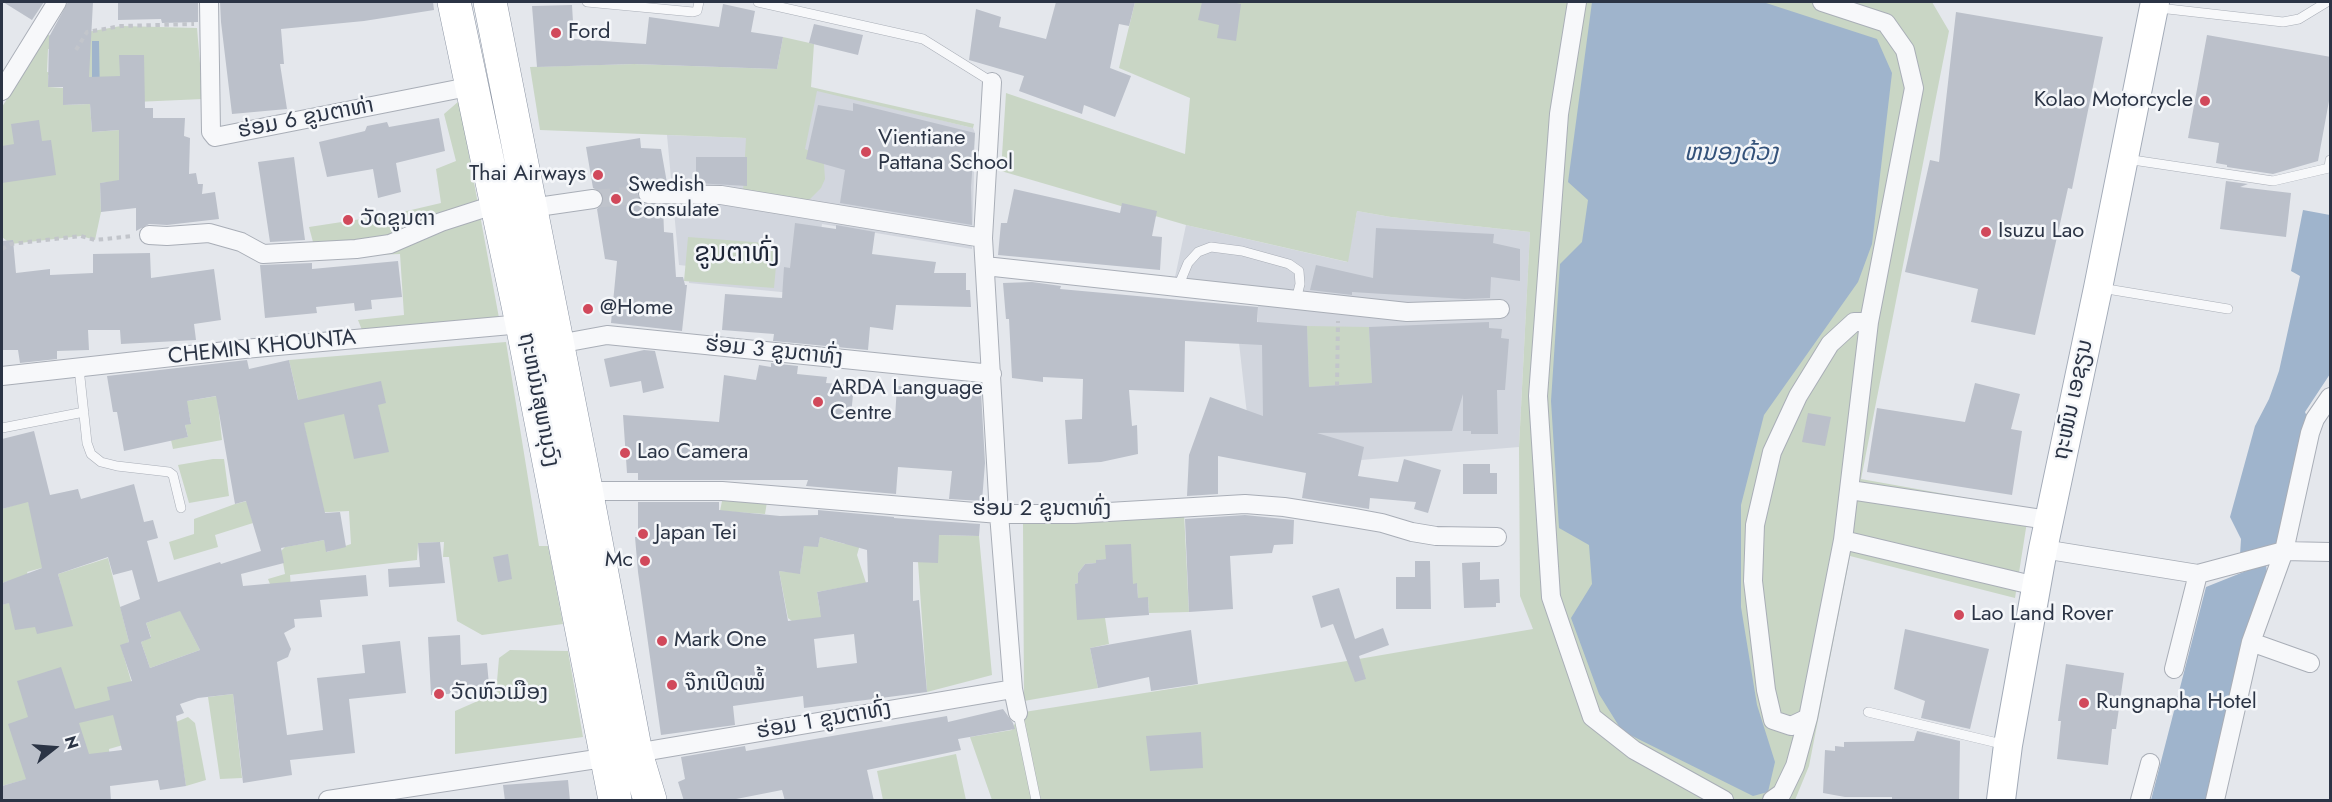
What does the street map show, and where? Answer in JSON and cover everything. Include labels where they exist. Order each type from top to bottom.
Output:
[{"type":"highway","name":"ຖະຫນົນສຸພານຸວົງ","points":[[454,2],[569,557],[626,759]]},
{"type":"highway","name":"ຖະຫນົນສຸພານຸວົງ","points":[[490,2],[585,490],[626,759],[615,801]]},
{"type":"highway","points":[[626,759],[650,801]]},
{"type":"main road","name":"ຖະໜົນ ເອຊຽນ","points":[[2001,801],[2008,745],[2048,520],[2098,288],[2154,4]]},
{"type":"street","points":[[2,92],[57,2]]},
{"type":"street","points":[[209,2],[210,24]]},
{"type":"street","points":[[1576,2],[1559,114],[1538,396],[1551,597],[1592,717],[1634,750],[1724,801]]},
{"type":"street","points":[[1772,801],[1782,793],[1791,775],[1808,718],[1843,540],[1869,322],[1914,88],[1905,50],[1886,24],[1822,2]]},
{"type":"street","name":"ຮ່ອມ 6 ຂູນຕາທ່າ","points":[[210,24],[211,132],[215,137],[473,86]]},
{"type":"street","points":[[992,82],[983,238],[999,514],[1013,689],[1017,713]]},
{"type":"street","points":[[648,194],[721,195],[983,238]]},
{"type":"street","points":[[531,208],[593,199]]},
{"type":"street","points":[[149,235],[209,233],[241,242],[264,254],[356,249],[390,244],[441,222],[497,204]]},
{"type":"street","points":[[985,266],[1407,312],[1500,309]]},
{"type":"street","points":[[1808,718],[1791,726],[1773,720],[1766,690],[1753,581],[1755,525],[1772,452],[1798,396],[1830,344],[1854,322],[1869,322]]},
{"type":"street","name":"CHEMIN KHOUNTA","points":[[2,376],[244,349],[522,324]]},
{"type":"street","name":"ຮ່ອມ 3 ຂູນຕາທົ່ງ","points":[[558,344],[607,335],[992,374]]},
{"type":"street","points":[[2215,801],[2250,642],[2280,552],[2310,433],[2315,419],[2331,397]]},
{"type":"street","name":"ຮ່ອມ 2 ຂູນຕາທົ່ງ","points":[[585,490],[722,491],[999,514],[1074,514],[1245,504],[1284,507],[1354,518],[1436,536],[1497,537]]},
{"type":"street","points":[[1850,490],[2048,520]]},
{"type":"street","points":[[1843,540],[2036,586]]},
{"type":"street","points":[[2043,549],[2198,574],[2280,552],[2331,552]]},
{"type":"street","points":[[2174,669],[2198,574]]},
{"type":"street","points":[[2250,642],[2310,663]]},
{"type":"street","name":"ຮ່ອມ 1 ຂູນຕາທົ່ງ","points":[[328,801],[626,759],[1013,689]]},
{"type":"street","points":[[2140,801],[2150,763]]},
{"type":"lane","points":[[587,2],[693,12],[697,12],[699,2]]},
{"type":"lane","points":[[758,2],[923,39],[992,82]]},
{"type":"lane","points":[[2154,4],[2283,22],[2299,19],[2327,2]]},
{"type":"lane","points":[[2123,158],[2273,181],[2329,168],[2331,160]]},
{"type":"lane","points":[[1178,287],[1188,263],[1198,252],[1211,247],[1242,251],[1289,264],[1299,271],[1300,284],[1296,300]]},
{"type":"lane","points":[[2098,288],[2228,309]]},
{"type":"lane","points":[[79,368],[87,443],[91,454],[101,462],[117,466],[170,472],[173,475],[181,508]]},
{"type":"lane","points":[[2,428],[84,412]]},
{"type":"lane","points":[[1868,712],[2008,745]]},
{"type":"lane","points":[[1017,713],[1036,801]]},
{"type":"path","points":[[76,50],[87,32],[121,26],[210,24]]},
{"type":"path","points":[[2,249],[12,244],[81,236],[95,240],[140,237],[144,232],[149,235]]},
{"type":"path","points":[[1337,386],[1339,305]]},
{"type":"shaded area","points":[[817,90],[973,128],[975,133],[972,249],[822,224],[812,295],[689,283],[688,266],[679,265],[667,135],[746,138],[747,156]]},
{"type":"shaded area","points":[[1357,211],[1391,217],[1530,232],[1519,447],[1361,460],[1249,432],[1239,343],[1257,344],[1258,302],[1171,296],[1186,225],[1347,262]]},
{"type":"green space","points":[[1135,2],[1932,2],[1949,31],[1861,479],[2029,509],[2015,598],[1850,556],[1809,766],[1795,800],[992,800],[970,737],[1012,730],[1015,723],[1019,722],[1018,713],[1533,629],[1520,596],[1519,447],[1530,232],[1391,217],[1357,211],[1348,262],[1186,225],[1001,171],[1006,93],[1185,154],[1190,98],[1119,68]]},
{"type":"green space","points":[[121,26],[197,28],[203,99],[90,104],[87,32]]},
{"type":"green space","points":[[47,34],[76,50],[48,49],[47,72],[61,74],[48,75],[48,87],[63,88],[63,105],[90,104],[92,132],[119,130],[119,158],[135,179],[100,183],[101,212],[95,240],[81,236],[11,244],[2,237],[2,107]]},
{"type":"green space","points":[[783,37],[814,44],[811,87],[974,124],[973,128],[817,91],[805,149],[817,154],[824,164],[825,179],[821,188],[810,199],[801,202],[743,193],[746,138],[540,130],[530,67],[634,64],[777,69]]},
{"type":"green space","points":[[459,101],[499,318],[362,330],[358,320],[404,315],[400,254],[317,257],[309,227],[394,214],[441,203],[436,169],[456,161],[444,114]]},
{"type":"green space","points":[[688,237],[778,244],[774,288],[684,281]]},
{"type":"green space","points":[[1307,326],[1369,327],[1372,383],[1309,387]]},
{"type":"green space","points":[[506,342],[539,546],[548,546],[563,624],[482,635],[457,621],[449,557],[443,557],[444,542],[418,543],[417,560],[290,575],[291,588],[186,622],[200,650],[150,668],[141,642],[151,637],[146,623],[230,592],[270,584],[268,579],[285,574],[281,551],[285,547],[324,540],[327,552],[351,544],[349,511],[251,516],[253,523],[215,535],[218,547],[174,560],[169,542],[194,534],[194,519],[235,504],[275,494],[319,490],[289,360]]},
{"type":"green space","points":[[217,396],[222,440],[173,449],[171,440],[188,437],[185,425],[191,423],[188,409],[181,402]]},
{"type":"green space","points":[[224,459],[229,496],[189,503],[178,465]]},
{"type":"green space","points":[[28,501],[45,567],[27,572],[33,590],[61,585],[58,574],[108,558],[129,642],[121,646],[144,726],[123,745],[109,749],[110,764],[34,777],[2,786],[2,605],[14,601],[8,581],[2,583],[2,509]]},
{"type":"green space","points":[[722,501],[767,502],[765,514],[720,511]]},
{"type":"green space","points":[[1184,513],[1189,612],[1149,613],[1148,598],[1138,598],[1137,584],[1133,584],[1106,545],[1106,559],[1085,564],[1078,573],[1078,583],[1075,584],[1105,618],[1109,644],[1090,648],[1098,688],[1024,701],[1023,524]]},
{"type":"green space","points":[[863,534],[857,555],[866,583],[817,592],[820,611],[829,617],[792,621],[788,618],[779,571],[800,573],[804,546],[818,546],[820,537],[845,544]]},
{"type":"green space","points":[[939,535],[979,536],[992,675],[927,692],[918,562]]},
{"type":"green space","points":[[510,650],[568,651],[583,737],[455,754],[455,711],[496,693],[499,658]]},
{"type":"green space","points":[[233,694],[242,778],[220,779],[208,697]]},
{"type":"green space","points":[[188,717],[195,723],[206,780],[186,786],[176,722]]},
{"type":"green space","points":[[956,754],[966,800],[883,800],[877,771]]},
{"type":"water","name":"ຫນອງດ້ວງ","points":[[1592,2],[1763,2],[1877,39],[1892,73],[1872,244],[1858,282],[1764,415],[1741,505],[1741,607],[1757,705],[1775,762],[1768,792],[1753,796],[1622,731],[1599,694],[1571,618],[1592,584],[1589,545],[1559,528],[1551,401],[1560,264],[1582,242],[1588,200],[1568,182]]},
{"type":"water","points":[[92,41],[99,41],[100,100],[92,100]]},
{"type":"water","points":[[2303,210],[2330,215],[2330,374],[2305,412],[2308,419],[2281,533],[2275,545],[2240,555],[2241,539],[2230,517],[2255,426],[2269,399],[2279,371],[2300,276],[2291,271]]},
{"type":"water","points":[[2266,563],[2267,574],[2211,800],[2151,800],[2206,587]]},
{"type":"building","points":[[3,2],[44,2],[32,20]]},
{"type":"building","points":[[68,2],[93,2],[89,77],[120,76],[119,55],[144,55],[145,108],[153,108],[153,118],[185,118],[184,136],[190,138],[189,174],[196,173],[198,184],[203,184],[202,194],[215,192],[219,219],[167,225],[149,224],[136,231],[136,208],[101,212],[100,183],[119,180],[119,130],[92,132],[90,104],[63,105],[63,87],[48,87],[49,37]]},
{"type":"building","points":[[118,2],[198,2],[198,22],[162,23],[161,19],[118,20]]},
{"type":"building","points":[[220,2],[433,2],[434,10],[364,21],[281,29],[284,64],[280,64],[287,109],[232,114]]},
{"type":"building","points":[[1056,2],[1135,2],[1129,26],[1119,24],[1110,68],[1131,76],[1115,117],[1084,105],[1082,114],[1019,91],[1024,76],[969,60],[976,9],[1001,17],[999,27],[1046,39]]},
{"type":"building","points":[[1202,2],[1241,4],[1236,41],[1217,38],[1219,25],[1198,20]]},
{"type":"building","points":[[723,4],[755,11],[751,32],[783,37],[777,69],[634,64],[537,67],[532,6],[572,5],[574,39],[646,44],[649,17],[719,27]]},
{"type":"building","points":[[1956,12],[2103,37],[2072,189],[2068,188],[2035,335],[1971,322],[1978,289],[1905,272],[1930,160],[1939,162]]},
{"type":"building","points":[[814,24],[863,35],[858,55],[809,43]]},
{"type":"building","points":[[2207,35],[2331,57],[2331,90],[2318,161],[2273,174],[2227,167],[2227,165],[2216,163],[2219,143],[2188,138]]},
{"type":"building","points":[[853,103],[975,133],[971,187],[972,225],[840,203],[845,170],[806,159],[818,105],[853,111]]},
{"type":"building","name":"ວັດຂູນຕາ","points":[[439,118],[445,151],[396,163],[401,192],[378,198],[373,169],[327,177],[319,142],[365,131],[367,126],[387,122],[389,127]]},
{"type":"building","points":[[39,120],[42,141],[51,140],[56,175],[2,183],[2,146],[14,144],[11,124]]},
{"type":"building","points":[[640,138],[641,148],[661,149],[667,183],[643,184],[637,194],[643,204],[663,205],[664,232],[673,233],[676,277],[683,277],[687,285],[682,331],[611,323],[617,261],[605,259],[597,209],[603,204],[604,197],[601,192],[593,188],[586,147]]},
{"type":"building","name":"ວັດຂູນຕາ","points":[[294,157],[305,240],[270,242],[258,162]]},
{"type":"building","points":[[696,157],[747,157],[747,186],[696,183]]},
{"type":"building","points":[[2226,181],[2248,184],[2240,187],[2291,193],[2286,237],[2220,229]]},
{"type":"building","points":[[1014,189],[1120,213],[1122,203],[1157,211],[1152,236],[1162,237],[1160,270],[998,255],[1001,223],[1007,223]]},
{"type":"building","points":[[795,223],[836,229],[836,225],[875,232],[872,254],[936,262],[934,273],[966,273],[966,290],[970,290],[971,307],[896,305],[893,330],[870,327],[868,350],[773,341],[774,334],[722,330],[725,294],[782,298],[784,267],[790,268]]},
{"type":"building","points":[[1376,228],[1494,234],[1493,243],[1520,249],[1520,281],[1491,277],[1490,298],[1465,299],[1352,292],[1352,295],[1310,290],[1316,265],[1373,278]]},
{"type":"building","points":[[13,240],[16,273],[50,269],[50,275],[93,273],[93,254],[150,253],[151,278],[214,269],[221,320],[194,324],[196,340],[121,344],[120,330],[88,330],[89,350],[57,351],[57,359],[20,363],[18,350],[2,350],[2,241]]},
{"type":"building","points":[[398,261],[402,297],[371,300],[372,309],[355,311],[354,303],[316,307],[317,313],[265,318],[260,265],[312,263],[312,269]]},
{"type":"building","points":[[1032,282],[1061,286],[1060,289],[1258,307],[1257,322],[1307,326],[1309,387],[1372,383],[1369,327],[1489,322],[1489,328],[1502,329],[1501,338],[1509,339],[1505,390],[1497,390],[1498,434],[1471,434],[1471,431],[1463,431],[1463,394],[1452,431],[1317,433],[1364,447],[1358,476],[1398,482],[1404,459],[1441,470],[1428,513],[1414,509],[1416,502],[1370,498],[1369,509],[1302,498],[1306,473],[1218,456],[1218,494],[1187,496],[1189,455],[1210,397],[1263,416],[1262,345],[1185,341],[1184,392],[1129,390],[1132,426],[1137,425],[1138,454],[1101,462],[1068,464],[1065,420],[1082,419],[1083,379],[1043,377],[1043,382],[1012,378],[1009,319],[1006,319],[1003,283]]},
{"type":"building","points":[[644,350],[655,351],[664,388],[643,393],[641,381],[610,387],[604,359]]},
{"type":"building","points":[[247,360],[249,369],[289,360],[298,400],[381,381],[386,403],[378,405],[389,452],[354,459],[344,414],[304,423],[325,513],[340,512],[346,547],[326,552],[324,540],[281,548],[284,563],[241,574],[243,586],[366,575],[368,596],[320,600],[322,617],[294,619],[295,627],[284,633],[291,649],[288,657],[277,662],[287,735],[323,730],[317,678],[365,673],[362,645],[400,641],[406,693],[349,699],[355,753],[290,760],[292,775],[243,783],[233,694],[198,698],[180,704],[184,713],[176,716],[186,786],[160,790],[158,780],[110,786],[111,801],[2,801],[2,786],[26,779],[8,724],[28,717],[17,681],[61,667],[75,709],[110,700],[107,687],[132,681],[120,645],[129,642],[120,607],[140,599],[132,570],[113,575],[108,557],[58,574],[73,626],[37,634],[35,627],[15,630],[9,603],[2,605],[2,583],[42,568],[28,502],[2,509],[2,439],[34,431],[50,495],[78,489],[81,499],[134,484],[144,522],[153,520],[158,538],[147,541],[158,582],[261,551],[246,501],[235,504],[216,396],[187,401],[191,424],[185,425],[188,437],[124,451],[117,412],[113,412],[107,376]],"holes":[[[180,611],[200,650],[150,668],[141,642],[151,638],[146,623]],[[113,715],[122,750],[89,754],[79,723]]]},
{"type":"building","points":[[771,363],[798,366],[797,374],[827,377],[826,383],[854,385],[851,415],[895,418],[897,386],[981,392],[985,463],[982,501],[949,499],[952,471],[898,467],[896,494],[806,486],[808,480],[638,480],[638,473],[627,473],[623,415],[719,422],[724,375],[756,380],[759,365],[771,367]]},
{"type":"building","points":[[1975,383],[2020,394],[2011,429],[2022,431],[2012,495],[1867,472],[1877,408],[1965,422]]},
{"type":"building","points":[[1808,413],[1831,417],[1825,446],[1802,442]]},
{"type":"building","points":[[1463,464],[1490,464],[1490,473],[1497,473],[1497,494],[1463,494]]},
{"type":"building","points":[[638,502],[719,502],[719,510],[780,516],[818,515],[818,510],[980,524],[979,536],[939,535],[938,563],[913,562],[913,601],[919,600],[927,692],[804,708],[803,696],[733,706],[735,725],[661,735],[638,572],[635,537],[638,537]],"holes":[[[820,537],[867,550],[868,582],[817,592],[821,617],[788,621],[779,571],[800,574],[804,546],[818,547]],[[854,634],[857,663],[817,668],[814,639]]]},
{"type":"building","points":[[1245,515],[1294,520],[1293,544],[1274,545],[1272,553],[1230,556],[1233,609],[1189,612],[1185,519]]},
{"type":"building","points":[[440,542],[445,583],[389,587],[388,569],[420,567],[418,543]]},
{"type":"building","points":[[1131,544],[1133,584],[1137,583],[1138,598],[1148,597],[1149,615],[1077,620],[1075,584],[1078,583],[1078,573],[1085,564],[1106,559],[1105,545]]},
{"type":"building","points":[[508,554],[512,579],[498,582],[493,557]]},
{"type":"building","points":[[1415,561],[1430,561],[1431,609],[1396,609],[1396,577],[1415,577]]},
{"type":"building","points":[[1480,562],[1480,580],[1499,579],[1500,603],[1496,603],[1496,607],[1464,608],[1462,563]]},
{"type":"building","points":[[1339,588],[1355,639],[1383,628],[1389,645],[1359,656],[1366,679],[1355,682],[1333,624],[1321,628],[1312,596]]},
{"type":"building","points":[[1905,629],[1989,649],[1970,729],[1921,718],[1925,701],[1894,689]]},
{"type":"building","points":[[1191,630],[1198,684],[1151,691],[1149,677],[1098,688],[1090,648]]},
{"type":"building","points":[[460,635],[461,665],[487,663],[489,685],[462,688],[463,693],[431,695],[428,637]]},
{"type":"building","points":[[2066,664],[2124,673],[2116,729],[2112,729],[2108,765],[2057,759],[2061,721],[2058,721]]},
{"type":"building","points":[[1003,709],[1015,729],[958,739],[961,750],[867,770],[874,801],[785,801],[782,790],[726,801],[684,801],[678,782],[685,779],[681,757],[745,746],[746,751],[947,716],[948,722]]},
{"type":"building","points":[[1917,731],[1960,741],[1959,801],[1892,801],[1892,797],[1845,797],[1823,793],[1825,750],[1835,751],[1835,746],[1844,747],[1844,742],[1914,741]]},
{"type":"building","points":[[1201,732],[1203,768],[1150,771],[1146,736]]},
{"type":"building","points":[[568,780],[570,801],[505,801],[503,785]]},
{"type":"tunnel","points":[[593,199],[648,194]]},
{"type":"place","name":"Ford","points":[[556,33]]},
{"type":"place","name":"Kolao Motorcycle","points":[[2205,101]]},
{"type":"place","name":"Vientiane Pattana School","points":[[866,152]]},
{"type":"place","name":"Thai Airways","points":[[598,175]]},
{"type":"place","name":"Swedish Consulate","points":[[616,199]]},
{"type":"place","name":"ວັດຂູນຕາ","points":[[348,220]]},
{"type":"place","name":"Isuzu Lao","points":[[1986,232]]},
{"type":"place","name":"@Home","points":[[588,309]]},
{"type":"place","name":"ARDA Language Centre","points":[[818,402]]},
{"type":"place","name":"Lao Camera","points":[[625,453]]},
{"type":"place","name":"Japan Tei","points":[[643,534]]},
{"type":"place","name":"Mc","points":[[645,561]]},
{"type":"place","name":"Lao Land Rover","points":[[1959,615]]},
{"type":"place","name":"Mark One","points":[[662,641]]},
{"type":"place","name":"ຈ໊ກເປີດໝ້ໍ","points":[[672,685]]},
{"type":"place","name":"ວັດຫົວເມືອງ","points":[[439,694]]},
{"type":"place","name":"Rungnapha Hotel","points":[[2084,703]]},
{"type":"district","name":"ຂູນຕາທົ່ງ","points":[[737,255]]}]
